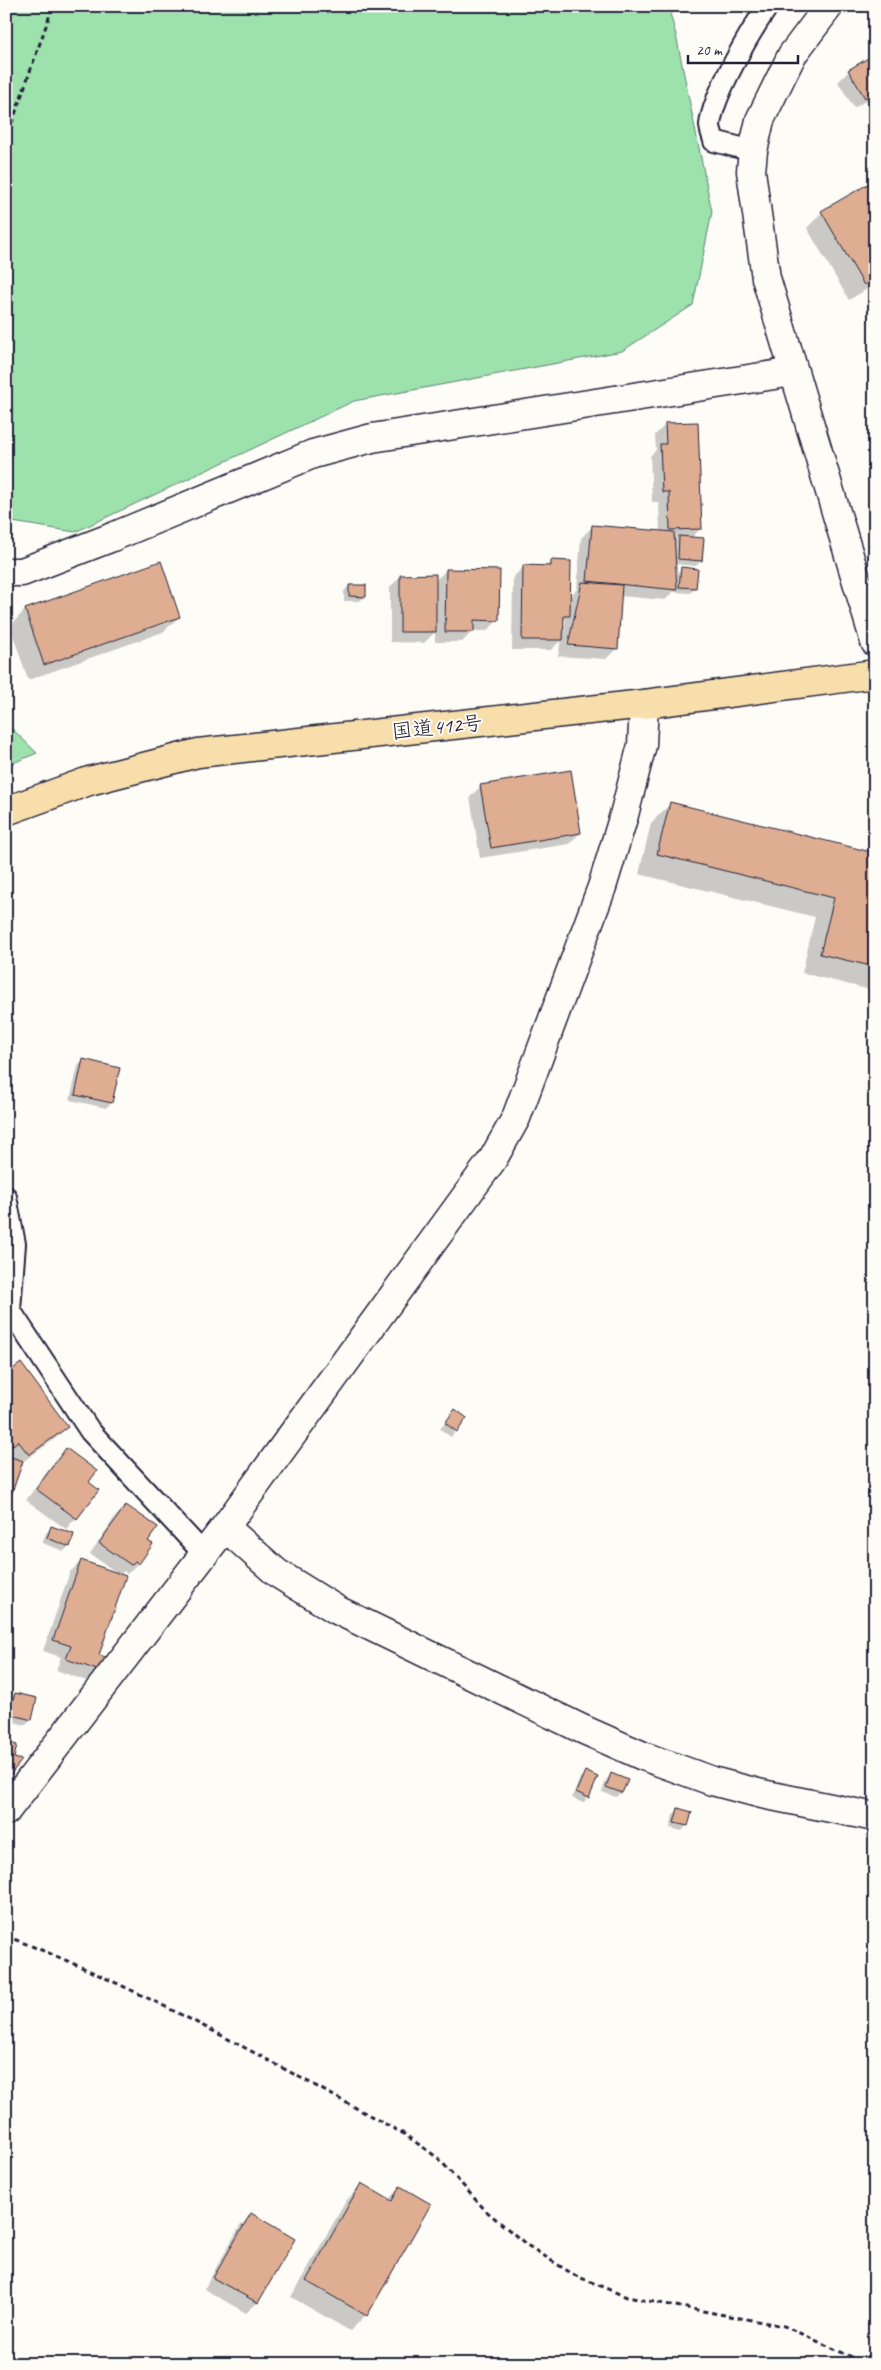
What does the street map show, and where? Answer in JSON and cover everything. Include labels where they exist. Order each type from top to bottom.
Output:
[{"type":"highway","name":"国道412号","points":[[6,811],[89,781],[198,753],[644,704],[875,674]]},
{"type":"street","points":[[829,6],[792,55],[760,120],[753,151],[751,171],[766,278],[875,642]]},
{"type":"street","points":[[6,572],[22,572],[110,538],[313,454],[372,438],[793,372]]},
{"type":"street","points":[[6,1811],[203,1553],[225,1527],[492,1158],[516,1118],[602,887],[624,815],[642,745],[644,704]]},
{"type":"street","points":[[225,1527],[277,1573],[338,1610],[582,1729],[643,1756],[712,1781],[762,1794],[875,1817]]},
{"type":"lane","points":[[753,151],[714,140],[710,126],[716,103],[748,34],[768,6]]},
{"type":"lane","points":[[6,1197],[15,1244],[8,1309],[90,1431],[203,1553]]},
{"type":"path","points":[[6,140],[53,6]]},
{"type":"path","points":[[6,1936],[67,1959],[171,2010],[404,2134],[438,2158],[485,2210],[527,2245],[574,2275],[627,2298],[784,2326],[867,2364]]},
{"type":"green space","points":[[6,6],[668,6],[676,35],[712,212],[693,305],[622,351],[354,401],[75,532],[6,521]]},
{"type":"green space","points":[[6,723],[37,753],[6,766]]},
{"type":"building","points":[[875,54],[875,92],[865,98],[848,70]]},
{"type":"building","points":[[875,180],[875,279],[864,285],[821,211]]},
{"type":"building","points":[[698,422],[702,529],[670,530],[669,492],[662,492],[660,444],[666,444],[665,423]]},
{"type":"building","points":[[592,525],[674,532],[677,590],[587,581]]},
{"type":"building","points":[[679,536],[704,538],[702,561],[678,559]]},
{"type":"building","points":[[551,560],[571,561],[570,616],[564,616],[563,640],[522,640],[523,565],[551,566]]},
{"type":"building","points":[[161,561],[180,617],[44,665],[25,609]]},
{"type":"building","points":[[681,567],[698,569],[696,588],[679,587]]},
{"type":"building","points":[[446,569],[500,570],[499,621],[474,620],[474,632],[445,632]]},
{"type":"building","points":[[436,574],[436,632],[400,632],[400,575]]},
{"type":"building","points":[[582,582],[622,585],[618,649],[568,645]]},
{"type":"building","points":[[349,585],[366,585],[366,597],[349,596]]},
{"type":"building","points":[[571,770],[581,833],[491,848],[480,785]]},
{"type":"building","points":[[670,802],[875,853],[875,967],[820,954],[834,898],[657,854]]},
{"type":"building","points":[[83,1059],[120,1068],[112,1103],[75,1095]]},
{"type":"building","points":[[21,1363],[68,1427],[29,1455],[18,1441],[13,1445],[6,1436],[6,1374]]},
{"type":"building","points":[[455,1409],[467,1418],[457,1432],[445,1423]]},
{"type":"building","points":[[66,1448],[97,1471],[89,1482],[99,1490],[77,1519],[36,1489]]},
{"type":"building","points":[[6,1455],[23,1461],[6,1510]]},
{"type":"building","points":[[126,1505],[158,1527],[148,1541],[153,1544],[139,1564],[135,1561],[131,1565],[99,1543]]},
{"type":"building","points":[[51,1526],[74,1534],[70,1547],[47,1538]]},
{"type":"building","points":[[81,1560],[126,1576],[99,1655],[106,1657],[100,1671],[66,1659],[71,1646],[53,1640]]},
{"type":"building","points":[[15,1693],[37,1698],[32,1720],[9,1714]]},
{"type":"building","points":[[6,1742],[17,1745],[14,1758],[22,1760],[6,1780]]},
{"type":"building","points":[[585,1771],[598,1777],[589,1798],[576,1792]]},
{"type":"building","points":[[611,1773],[628,1780],[622,1793],[606,1787]]},
{"type":"building","points":[[678,1808],[692,1812],[688,1826],[674,1823]]},
{"type":"building","points":[[361,2183],[392,2201],[400,2186],[431,2204],[367,2316],[306,2281]]},
{"type":"building","points":[[251,2213],[295,2239],[258,2303],[213,2278]]}]
